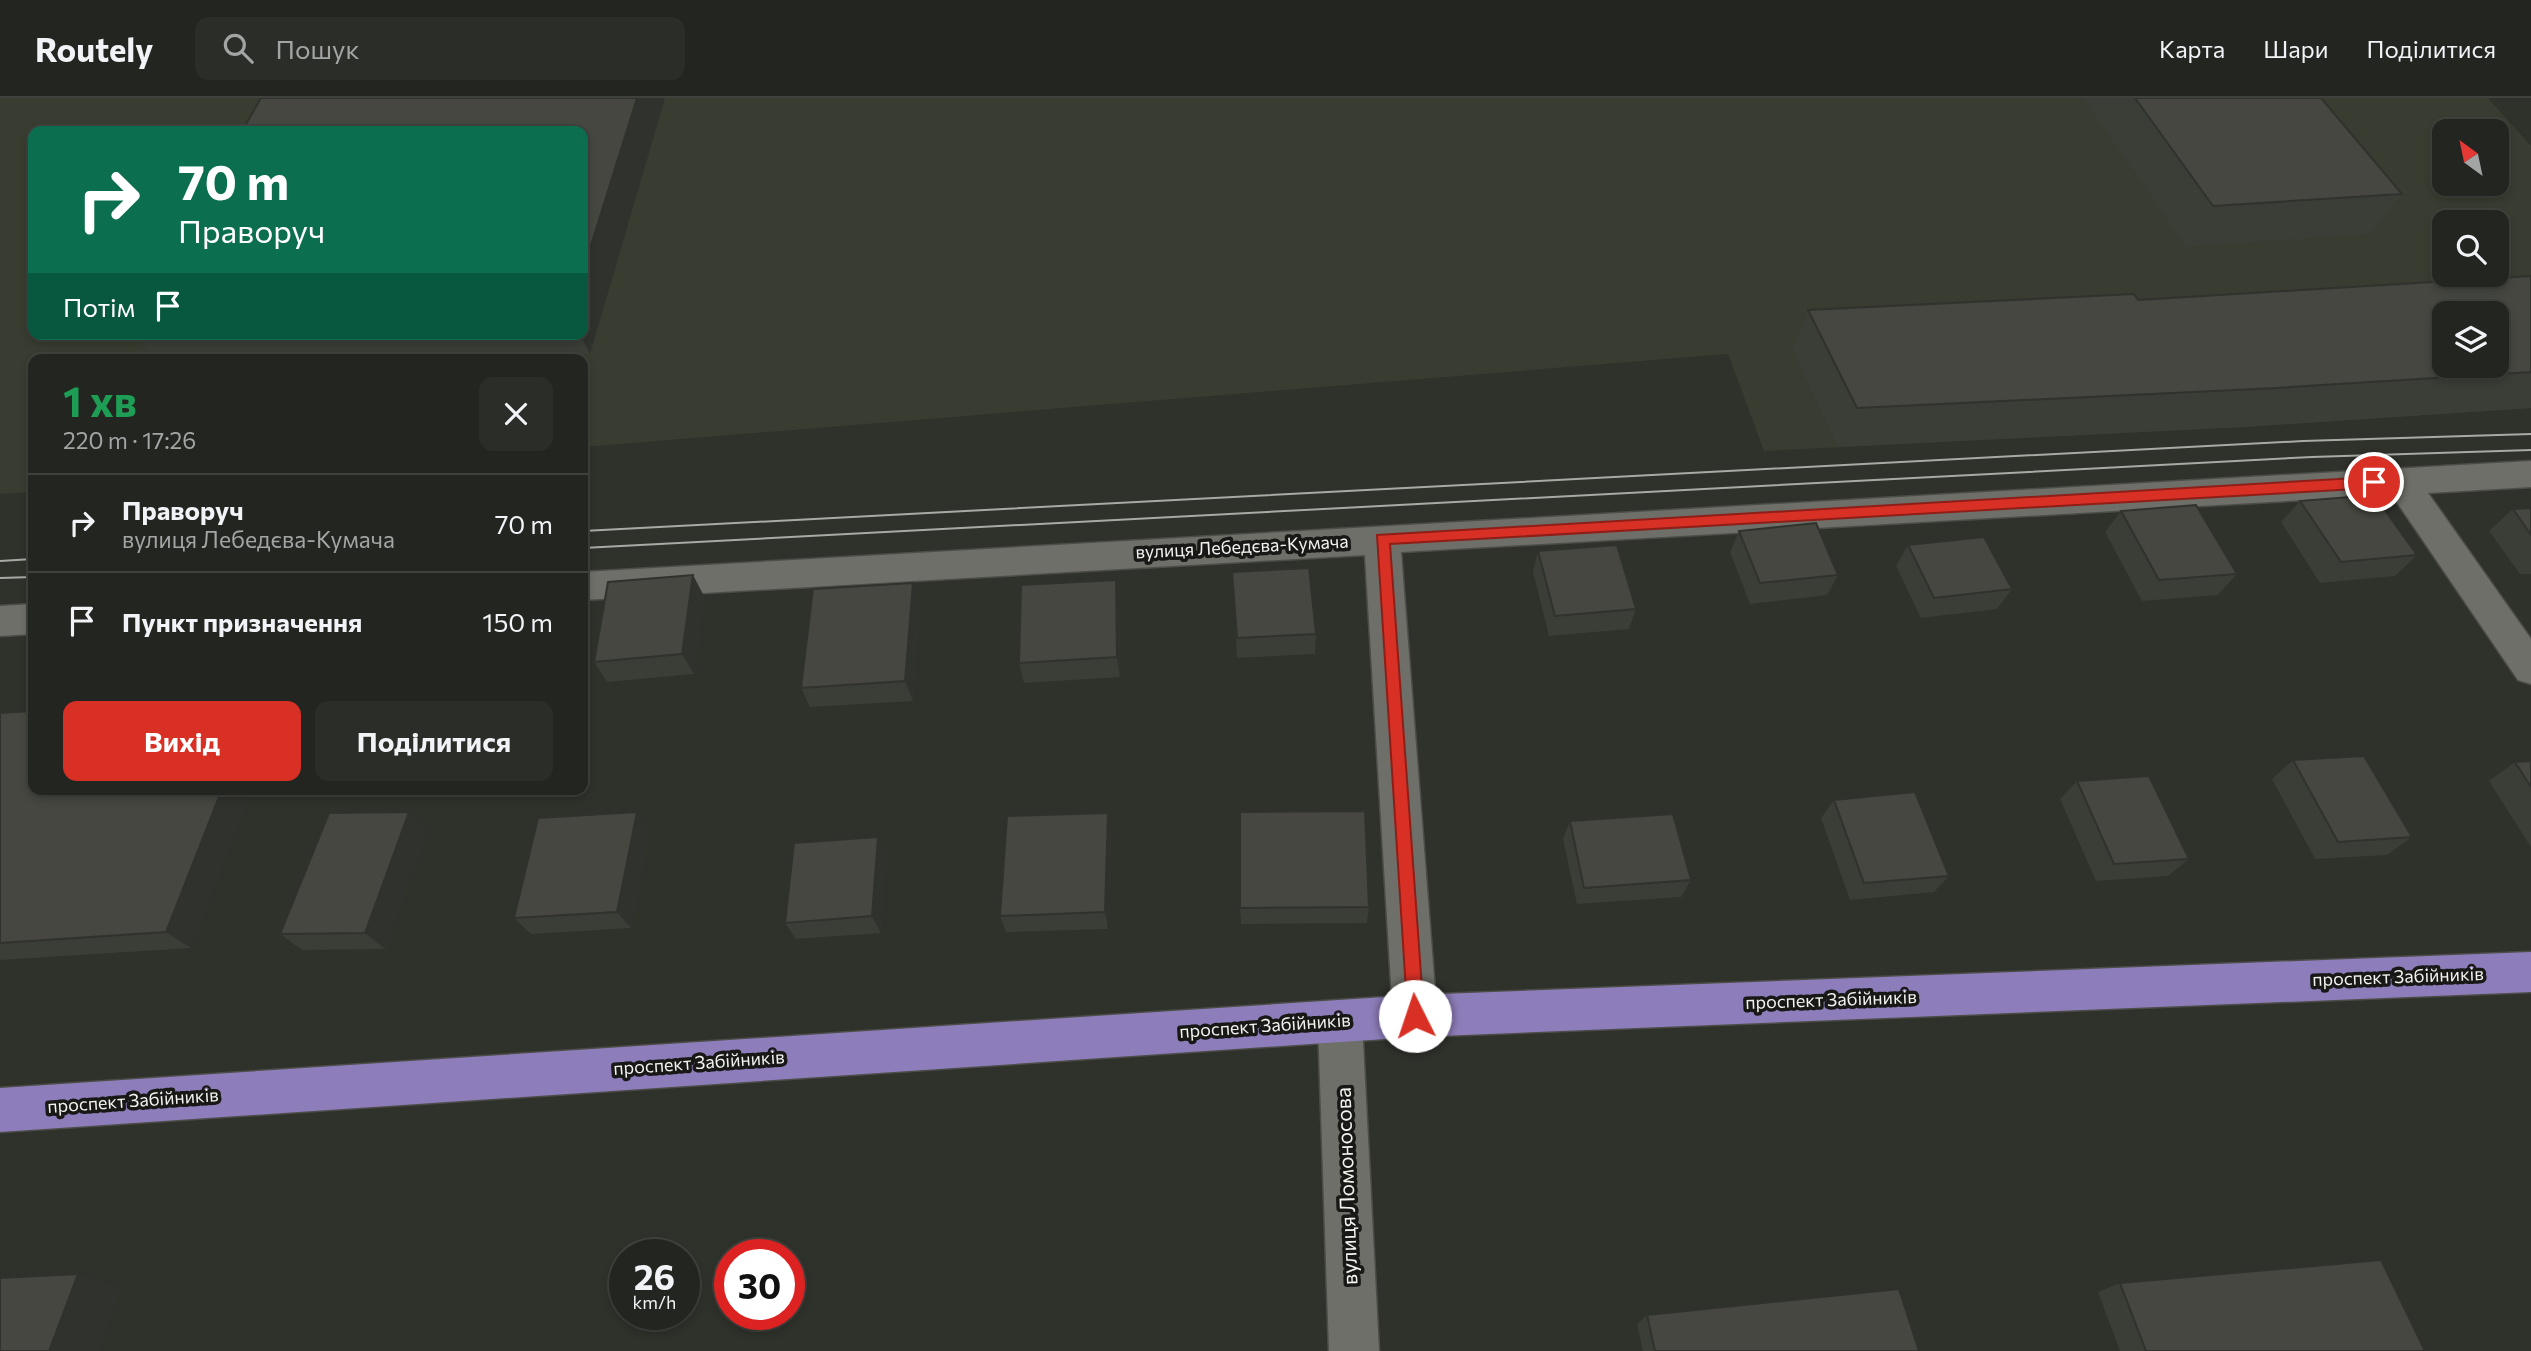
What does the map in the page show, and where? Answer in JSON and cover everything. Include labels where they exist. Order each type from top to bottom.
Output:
[{"type":"main road","name":"проспект Забійників","points":[[0,1110],[1415,1016],[2531,972]]},
{"type":"street","name":"вулиця Лебедєва-Кумача","points":[[588,586],[2531,474]]},
{"type":"street","points":[[2401,481],[2531,668]]},
{"type":"street","points":[[1382,539],[1415,1016]]},
{"type":"street","points":[[0,621],[28,619]]},
{"type":"street","name":"вулиця Ломоносова","points":[[1340,1022],[1354,1351]]},
{"type":"shaded area","points":[[0,98],[2488,98],[2507,119],[2432,119],[2432,196],[2510,196],[2510,123],[2531,146],[2531,408],[2244,427],[1764,451],[1728,354],[588,447],[588,354],[28,354],[28,492],[0,494]]},
{"type":"building","points":[[261,98],[637,98],[588,255],[588,126],[245,126]]},
{"type":"building","points":[[2135,98],[2321,98],[2402,194],[2213,206]]},
{"type":"building","points":[[2531,276],[2531,372],[2509,373],[2509,301],[2432,301],[2432,378],[2435,378],[1857,408],[1808,310],[2134,294],[2138,300],[2432,282],[2432,287],[2509,287],[2509,277]]},
{"type":"building","points":[[2374,495],[2417,555],[2341,562],[2300,501]]},
{"type":"building","points":[[2196,505],[2237,574],[2159,580],[2121,511]]},
{"type":"building","points":[[2531,508],[2531,535],[2513,509]]},
{"type":"building","points":[[1816,523],[1838,575],[1760,583],[1739,531]]},
{"type":"building","points":[[1984,537],[2012,589],[1934,598],[1908,545]]},
{"type":"building","points":[[1617,545],[1636,609],[1555,616],[1538,551]]},
{"type":"building","points":[[1309,568],[1316,634],[1237,638],[1232,572]]},
{"type":"building","points":[[693,575],[682,654],[594,662],[608,582]]},
{"type":"building","points":[[1116,580],[1117,657],[1019,663],[1021,585]]},
{"type":"building","points":[[913,583],[905,681],[801,688],[813,589]]},
{"type":"building","points":[[28,711],[28,795],[220,795],[166,932],[0,943],[0,713]]},
{"type":"building","points":[[2364,756],[2412,837],[2338,842],[2293,760]]},
{"type":"building","points":[[2531,761],[2531,787],[2515,762]]},
{"type":"building","points":[[2149,776],[2189,859],[2114,864],[2077,781]]},
{"type":"building","points":[[1915,792],[1949,876],[1864,883],[1834,800]]},
{"type":"building","points":[[1365,811],[1369,907],[1240,908],[1240,812]]},
{"type":"building","points":[[409,812],[365,933],[280,934],[329,813]]},
{"type":"building","points":[[637,812],[617,912],[514,918],[538,818]]},
{"type":"building","points":[[1108,813],[1105,912],[1000,916],[1007,816]]},
{"type":"building","points":[[1673,814],[1691,880],[1584,888],[1570,821]]},
{"type":"building","points":[[878,837],[872,916],[785,923],[794,843]]},
{"type":"building","points":[[2381,1260],[2425,1351],[2146,1351],[2120,1283]]},
{"type":"building","points":[[78,1274],[49,1351],[0,1351],[0,1278]]},
{"type":"building","points":[[1899,1289],[1919,1351],[1655,1351],[1647,1315]]},
{"type":"tram line","points":[[588,531],[2303,441],[2531,434]]},
{"type":"tram line","points":[[588,548],[2312,457],[2531,450]]},
{"type":"tram line","points":[[0,561],[28,559]]},
{"type":"tram line","points":[[0,578],[28,577]]},
{"type":"route","points":[[1415,1016],[1382,539],[2374,482]]}]
